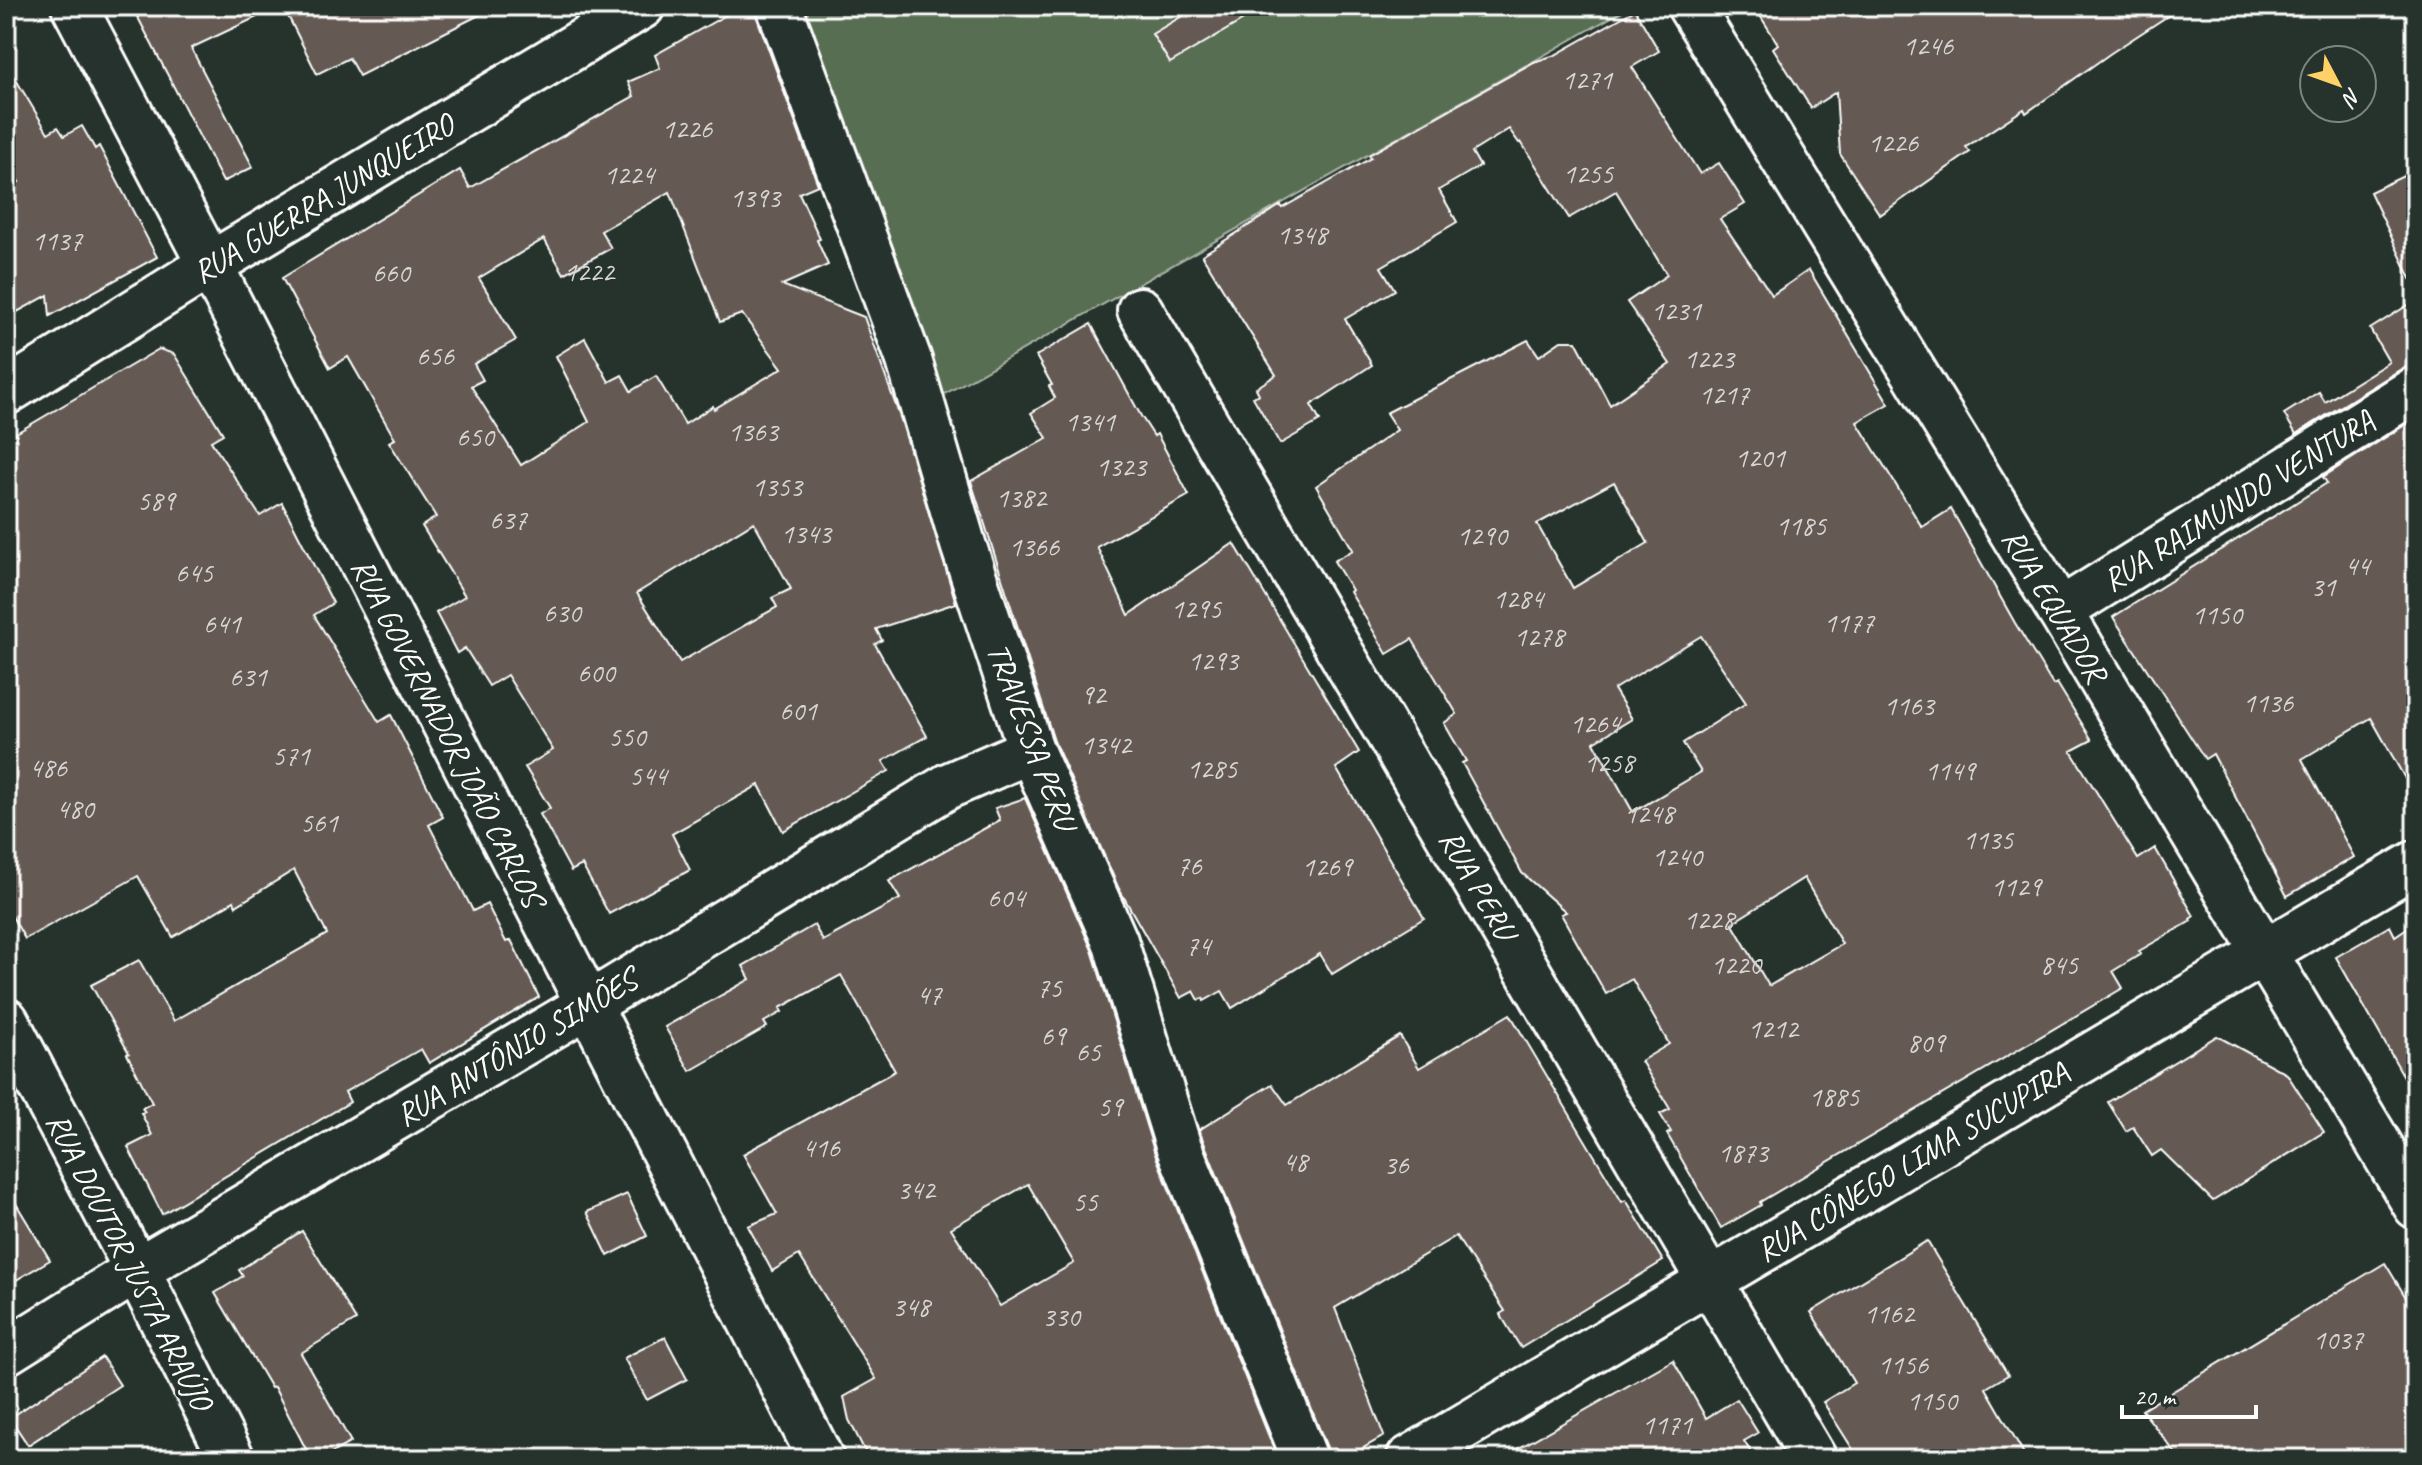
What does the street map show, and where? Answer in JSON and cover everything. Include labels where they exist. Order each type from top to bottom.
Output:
[{"type":"street","name":"RUA GOVERNADOR JOÃO CARLOS","points":[[74,6],[210,265],[821,1459]]},
{"type":"street","name":"RUA GUERRA JUNQUEIRO","points":[[6,392],[210,265],[642,6]]},
{"type":"street","name":"TRAVESSA PERU","points":[[779,6],[909,360],[963,544],[1031,750],[1115,941],[1178,1145],[1305,1459]]},
{"type":"street","name":"RUA EQUADOR","points":[[1690,6],[2060,611],[2416,1206]]},
{"type":"street","name":"RUA PERU","points":[[1140,310],[1814,1459]]},
{"type":"street","name":"RUA RAIMUNDO VENTURA","points":[[2060,611],[2416,389]]},
{"type":"street","name":"RUA ANTÔNIO SIMÕES","points":[[6,1352],[137,1270],[588,1005],[948,786],[1031,750]]},
{"type":"street","name":"RUA CÔNEGO LIMA SUCUPIRA","points":[[1409,1459],[2416,863]]},
{"type":"street","name":"RUA DOUTOR JUSTA ARAÚJO","points":[[6,1021],[232,1459]]},
{"type":"green space","points":[[798,6],[1631,6],[941,396]]},
{"type":"building","points":[[132,6],[280,6],[191,48],[253,167],[223,182]]},
{"type":"building","points":[[283,6],[497,6],[359,76],[349,58],[317,74]]},
{"type":"building","points":[[742,6],[755,6],[818,185],[799,193],[828,265],[782,285],[864,317],[901,420],[956,603],[876,629],[882,640],[875,644],[927,736],[883,761],[889,771],[783,831],[759,785],[672,834],[690,870],[609,914],[582,865],[571,871],[540,814],[550,808],[525,767],[553,750],[507,675],[489,686],[465,648],[457,653],[436,613],[465,596],[422,526],[436,517],[389,442],[395,439],[348,357],[330,368],[282,278],[460,170],[470,188],[634,96],[628,82],[660,68],[655,55]],"holes":[[[670,192],[720,322],[742,314],[782,368],[685,424],[656,376],[631,391],[622,375],[609,382],[585,338],[556,356],[589,422],[521,465],[471,386],[483,380],[474,364],[516,340],[479,278],[544,239],[564,274],[611,248],[601,231]],[[754,522],[791,589],[772,598],[777,607],[680,662],[637,593]]]},
{"type":"building","points":[[1199,6],[1267,6],[1170,63],[1152,34]]},
{"type":"building","points":[[1754,6],[2183,6],[2026,113],[2024,109],[1966,147],[1970,152],[1880,215],[1840,154],[1836,92],[1811,108],[1773,48],[1778,44]]},
{"type":"building","points":[[1635,10],[1659,51],[1632,67],[1700,174],[1719,163],[1745,204],[1720,219],[1772,295],[1809,270],[1889,404],[1857,422],[1922,527],[1951,509],[2015,623],[2092,740],[2071,751],[2138,859],[2155,848],[2194,916],[2191,921],[2139,951],[2141,954],[2113,971],[2123,988],[1721,1228],[1667,1134],[1671,1132],[1660,1114],[1670,1109],[1641,1061],[1669,1044],[1632,979],[1606,994],[1561,914],[1566,912],[1522,873],[1462,763],[1466,761],[1444,723],[1457,714],[1412,639],[1387,654],[1350,592],[1352,590],[1334,561],[1353,550],[1316,486],[1397,430],[1386,413],[1528,340],[1539,356],[1561,341],[1576,341],[1610,405],[1670,364],[1627,302],[1667,275],[1616,191],[1569,218],[1521,142],[1509,129],[1472,152],[1480,166],[1439,190],[1457,222],[1381,267],[1395,290],[1345,319],[1372,365],[1311,405],[1320,421],[1280,444],[1253,397],[1259,394],[1256,388],[1276,375],[1202,255],[1281,205],[1282,208],[1371,158],[1369,155],[1534,62],[1555,55]],"holes":[[[1614,482],[1648,543],[1573,588],[1537,524]],[[1701,636],[1746,703],[1683,743],[1701,772],[1633,812],[1594,742],[1632,719],[1614,689]],[[1804,878],[1842,944],[1769,986],[1732,923]]]},
{"type":"building","points":[[6,63],[48,133],[58,127],[64,136],[82,126],[95,149],[99,146],[157,257],[50,316],[48,295],[6,318],[6,189],[19,182],[6,163]]},
{"type":"building","points":[[2416,170],[2416,289],[2370,192]]},
{"type":"building","points":[[2416,300],[2416,364],[2403,368],[2296,434],[2284,414],[2319,392],[2325,402],[2389,362],[2370,329]]},
{"type":"building","points":[[1091,324],[1141,416],[1154,436],[1157,434],[1189,495],[1097,547],[1129,615],[1234,543],[1359,752],[1336,768],[1424,918],[1332,974],[1320,954],[1232,1008],[1222,991],[1204,1001],[1203,998],[1199,1000],[1194,991],[1181,998],[1118,887],[1054,741],[971,481],[1047,438],[1031,413],[1055,398],[1049,386],[1052,385],[1036,356]]},
{"type":"building","points":[[159,349],[174,354],[223,434],[211,441],[260,516],[282,503],[333,603],[314,615],[379,722],[391,715],[443,817],[429,825],[473,911],[487,904],[506,942],[511,940],[539,997],[429,1063],[421,1049],[345,1092],[350,1102],[162,1214],[128,1147],[152,1135],[141,1113],[145,1112],[142,1108],[152,1103],[129,1053],[91,985],[139,960],[174,1021],[327,934],[294,870],[236,906],[234,901],[173,937],[138,876],[25,939],[6,906],[6,439]]},
{"type":"building","points":[[2416,418],[2416,798],[2371,718],[2302,759],[2354,857],[2287,896],[2213,754],[2205,759],[2113,617],[2327,483],[2323,477]]},
{"type":"building","points":[[1025,798],[1092,950],[1155,1154],[1278,1459],[869,1459],[849,1420],[844,1397],[876,1379],[799,1255],[772,1271],[748,1226],[777,1214],[743,1154],[895,1071],[841,975],[780,1008],[782,1012],[764,1022],[767,1027],[690,1071],[665,1027],[750,979],[743,966],[814,925],[823,941],[900,899],[889,881],[1000,820],[995,808]],"holes":[[[1028,1184],[1074,1263],[1000,1306],[951,1228]]]},
{"type":"building","points":[[2416,922],[2416,1098],[2336,957],[2390,926],[2395,936]]},
{"type":"building","points":[[1510,1014],[1622,1202],[1626,1200],[1663,1261],[1521,1348],[1500,1314],[1505,1311],[1456,1236],[1335,1308],[1384,1436],[1344,1459],[1329,1459],[1199,1130],[1272,1084],[1287,1105],[1400,1036],[1419,1068]]},
{"type":"building","points":[[2217,1036],[2287,1074],[2324,1132],[2213,1201],[2161,1150],[2152,1156],[2133,1127],[2126,1131],[2108,1102]]},
{"type":"building","points":[[6,1187],[50,1260],[6,1286]]},
{"type":"building","points":[[627,1194],[647,1236],[608,1256],[587,1212]]},
{"type":"building","points":[[302,1231],[356,1320],[301,1353],[351,1442],[321,1459],[311,1459],[274,1387],[271,1388],[215,1293],[243,1276],[239,1270]]},
{"type":"building","points":[[1927,1241],[2008,1375],[1986,1388],[2027,1459],[1859,1459],[1823,1402],[1854,1383],[1811,1312]]},
{"type":"building","points":[[2385,1263],[2416,1314],[2416,1459],[2180,1459],[2142,1410]]},
{"type":"building","points":[[665,1337],[687,1379],[647,1400],[624,1358]]},
{"type":"building","points":[[102,1357],[120,1385],[28,1445],[10,1418]]},
{"type":"building","points":[[1673,1360],[1706,1418],[1737,1399],[1758,1433],[1744,1441],[1755,1459],[1500,1459]]}]
